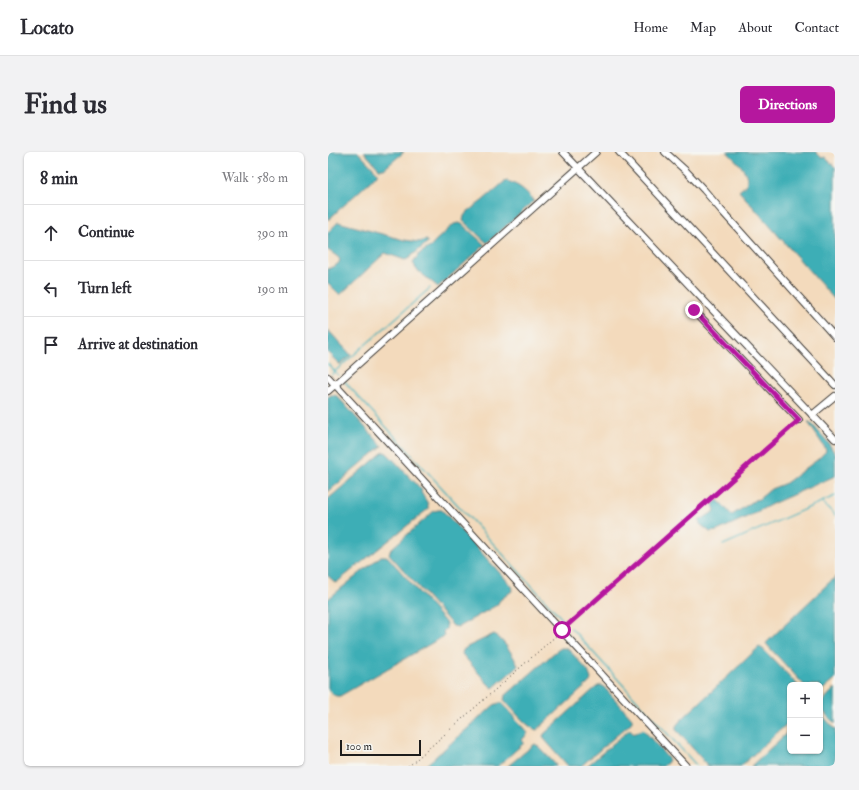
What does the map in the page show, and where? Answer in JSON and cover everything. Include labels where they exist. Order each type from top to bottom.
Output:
[{"type":"street","points":[[563,152],[835,439]]},
{"type":"street","points":[[328,391],[596,152]]},
{"type":"street","points":[[620,152],[835,385]]},
{"type":"street","points":[[665,152],[704,190],[835,337]]},
{"type":"street","points":[[694,310],[799,420]]},
{"type":"street","points":[[328,377],[686,766]]},
{"type":"street","points":[[812,415],[835,396]]},
{"type":"path","points":[[408,766],[799,420]]},
{"type":"water","points":[[328,152],[358,152],[377,172],[377,175],[328,220]]},
{"type":"water","points":[[364,152],[404,152],[384,169],[379,169]]},
{"type":"water","points":[[727,152],[816,152],[822,158],[825,157],[835,167],[835,300],[739,191],[746,184],[746,175],[741,166]]},
{"type":"water","points":[[507,181],[515,184],[529,194],[534,201],[487,243],[463,221],[464,216],[467,212]]},
{"type":"water","points":[[338,222],[404,240],[419,242],[427,240],[427,243],[405,260],[385,253],[340,295],[328,283],[328,269],[338,264],[340,260],[328,250],[328,232]]},
{"type":"water","points":[[459,223],[485,245],[438,287],[416,269],[413,262],[420,253],[432,246],[434,242],[454,224]]},
{"type":"water","points":[[328,330],[351,355],[340,364],[328,353]]},
{"type":"water","points":[[331,395],[338,397],[382,446],[328,492],[328,397]]},
{"type":"water","points":[[808,422],[810,422],[828,442],[835,454],[835,476],[772,504],[717,531],[710,532],[700,524],[699,521],[715,511],[713,504],[718,500],[732,515],[759,499],[771,489],[786,483],[817,460],[826,451]]},
{"type":"water","points":[[385,452],[422,490],[421,492],[428,504],[428,509],[336,583],[328,576],[328,499]]},
{"type":"water","points":[[442,510],[445,513],[513,588],[512,591],[500,600],[497,605],[458,627],[453,626],[389,554],[391,549],[434,511]]},
{"type":"water","points":[[381,556],[388,557],[445,622],[446,629],[443,632],[444,636],[340,696],[336,696],[328,689],[328,599]]},
{"type":"water","points":[[835,577],[835,679],[823,689],[823,682],[801,682],[766,643]]},
{"type":"water","points":[[494,634],[508,648],[518,666],[493,688],[462,654],[463,650],[467,647]]},
{"type":"water","points":[[759,647],[763,649],[795,682],[787,682],[787,724],[741,766],[708,766],[676,730],[676,726]]},
{"type":"water","points":[[561,648],[566,648],[570,651],[588,671],[591,679],[590,682],[537,730],[519,717],[504,700],[505,696]]},
{"type":"water","points":[[602,685],[632,718],[632,721],[581,766],[568,766],[545,740],[543,737],[544,734],[594,689]]},
{"type":"water","points":[[835,688],[835,724],[823,711],[823,701]]},
{"type":"water","points":[[502,703],[528,733],[522,740],[524,743],[498,766],[425,766],[494,705]]},
{"type":"water","points":[[823,716],[835,729],[835,766],[751,766],[787,733],[787,754],[823,754]]},
{"type":"water","points":[[630,729],[634,734],[643,729],[669,760],[667,763],[663,766],[587,766]]},
{"type":"water","points":[[535,744],[557,766],[508,766],[531,747]]},
{"type":"waterway","points":[[332,374],[430,288]]},
{"type":"waterway","points":[[328,364],[338,375]]},
{"type":"waterway","points":[[345,382],[565,622]]},
{"type":"waterway","points":[[723,545],[835,496]]},
{"type":"waterway","points":[[822,502],[835,515]]},
{"type":"waterway","points":[[571,628],[697,766]]},
{"type":"route","points":[[562,630],[799,420],[694,310]]}]
